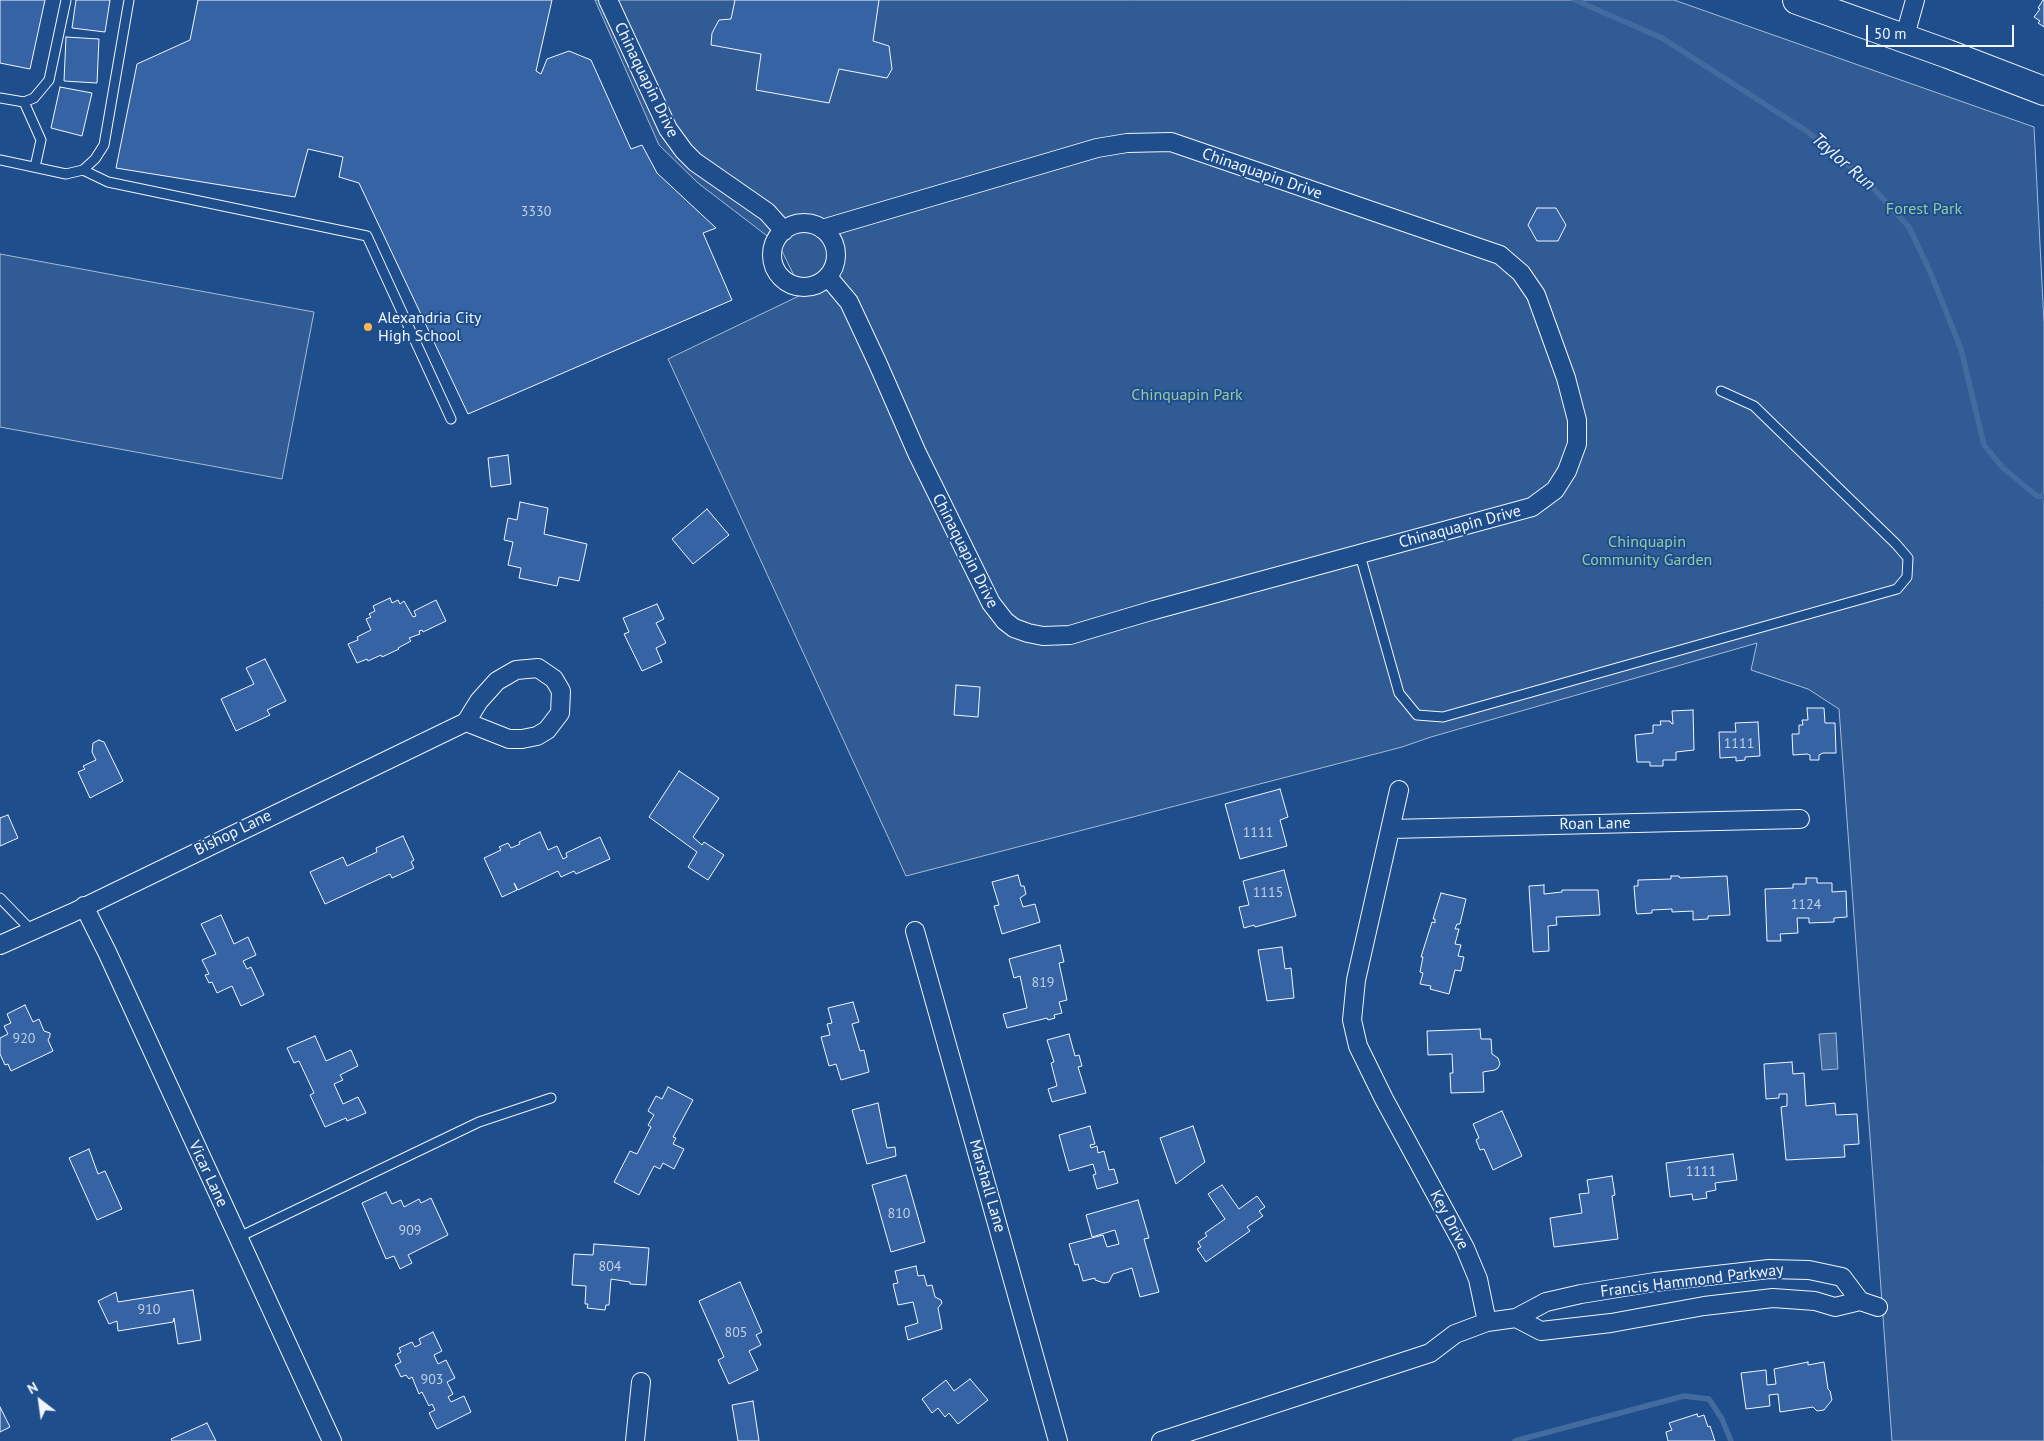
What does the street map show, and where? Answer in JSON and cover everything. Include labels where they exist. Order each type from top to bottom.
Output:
[{"type":"main road","points":[[1797,0],[2044,91]]},
{"type":"street","name":"Chinaquapin Drive","points":[[608,0],[668,129],[684,152],[695,162],[767,212],[784,231],[802,224],[812,224],[822,229],[1097,148],[1127,143],[1171,142],[1500,256],[1521,273],[1536,295],[1566,378],[1577,420],[1577,444],[1567,471],[1555,490],[1532,507],[1154,610],[1070,635],[1043,636],[1014,628],[998,614],[982,586],[917,453],[849,302],[828,277]]},
{"type":"street","points":[[1904,38],[1915,0]]},
{"type":"street","points":[[784,231],[776,240],[773,260],[776,270],[782,278],[790,284],[800,287],[820,283],[833,270],[836,252],[829,234],[822,229]]},
{"type":"street","points":[[538,668],[554,679],[561,691],[560,713],[547,730],[537,736],[522,740],[510,739],[466,722],[479,701],[497,681],[516,670],[538,668]]},
{"type":"street","name":"Bishop Lane","points":[[0,945],[466,722]]},
{"type":"street","name":"Key Drive","points":[[1399,790],[1356,980],[1352,1020],[1358,1046],[1388,1106],[1465,1248],[1478,1279],[1487,1322]]},
{"type":"street","name":"Roan Lane","points":[[1391,829],[1800,819]]},
{"type":"street","name":"Vicar Lane","points":[[84,906],[107,952],[332,1441]]},
{"type":"street","name":"Marshall Lane","points":[[916,930],[1058,1441]]},
{"type":"street","name":"Francis Hammond Parkway","points":[[1487,1322],[1516,1318],[1546,1302],[1582,1294],[1655,1282],[1769,1269],[1809,1270],[1842,1277],[1860,1301],[1835,1307],[1815,1300],[1773,1298],[1704,1306],[1611,1323],[1541,1331],[1516,1318]]},
{"type":"street","points":[[1860,1301],[1878,1307]]},
{"type":"street","points":[[1161,1441],[1430,1353],[1455,1334],[1487,1322]]},
{"type":"street","points":[[635,1441],[641,1382]]},
{"type":"lane","points":[[0,98],[24,102],[34,98],[49,80],[66,0]]},
{"type":"lane","points":[[0,160],[66,174],[83,170],[95,159],[104,145],[129,0]]},
{"type":"lane","points":[[24,102],[41,140],[35,167]]},
{"type":"lane","points":[[83,170],[108,182],[367,236],[451,419]]},
{"type":"lane","points":[[1360,554],[1399,693],[1417,715],[1444,717],[1897,589],[1907,577],[1908,558],[1896,544],[1754,406],[1721,391]]},
{"type":"lane","points":[[0,898],[32,931]]},
{"type":"lane","points":[[237,1238],[479,1122],[551,1098]]},
{"type":"shaded area","name":"Chinquapin Park","points":[[595,0],[1674,0],[2034,127],[2044,323],[2044,1441],[1892,1441],[1839,709],[1808,689],[1751,670],[1757,643],[1402,747],[906,876],[668,359],[803,294],[779,245],[698,183],[659,145]]},
{"type":"shaded area","points":[[0,254],[314,312],[282,479],[0,427]]},
{"type":"shaded area","points":[[1836,1033],[1838,1069],[1822,1070],[1819,1034]]},
{"type":"building","points":[[0,0],[45,0],[30,69],[0,63]]},
{"type":"building","points":[[76,0],[110,0],[105,32],[72,28]]},
{"type":"building","points":[[198,0],[552,0],[536,71],[541,74],[547,59],[569,51],[591,60],[631,149],[642,145],[657,173],[716,228],[703,233],[732,300],[468,414],[359,183],[339,177],[343,157],[308,149],[295,197],[116,168],[137,64],[190,40]]},
{"type":"building","points":[[735,0],[879,0],[873,41],[889,46],[892,69],[887,78],[839,69],[829,103],[756,90],[761,54],[711,45],[712,33],[719,20],[731,19]]},
{"type":"building","points":[[2043,0],[2044,27],[2034,17],[2040,9],[2038,8]]},
{"type":"building","points":[[66,37],[99,39],[97,83],[64,81]]},
{"type":"building","points":[[60,87],[92,93],[82,136],[51,128]]},
{"type":"building","points":[[1537,208],[1556,208],[1566,225],[1558,241],[1537,241],[1528,225]]},
{"type":"building","points":[[508,455],[511,484],[491,487],[488,458]]},
{"type":"building","points":[[520,502],[548,508],[544,534],[587,544],[579,581],[559,577],[557,586],[519,578],[521,568],[508,565],[513,542],[504,540],[508,518],[517,520]]},
{"type":"building","points":[[707,509],[729,535],[693,564],[672,539]]},
{"type":"building","points":[[390,598],[392,603],[398,600],[400,604],[404,601],[413,617],[416,616],[414,611],[436,600],[446,621],[423,632],[422,630],[419,631],[420,634],[409,638],[411,641],[399,649],[382,657],[381,655],[368,661],[367,659],[357,663],[348,644],[358,640],[357,637],[371,630],[366,619],[371,617],[369,614],[375,611],[373,606]]},
{"type":"building","points":[[657,604],[664,619],[656,623],[666,643],[656,648],[662,662],[642,671],[624,634],[629,632],[623,618]]},
{"type":"building","points":[[265,659],[286,701],[267,710],[270,715],[236,731],[221,699],[254,684],[246,668]]},
{"type":"building","points":[[956,685],[980,687],[978,717],[954,715]]},
{"type":"building","points":[[1807,708],[1824,708],[1825,723],[1835,723],[1836,753],[1823,753],[1819,755],[1819,760],[1810,760],[1810,755],[1807,754],[1793,755],[1792,734],[1799,734],[1799,725],[1803,725],[1802,720],[1808,720]]},
{"type":"building","points":[[1693,710],[1694,750],[1676,752],[1676,760],[1663,760],[1663,766],[1650,766],[1650,762],[1637,762],[1635,735],[1653,733],[1653,725],[1661,725],[1660,721],[1670,721],[1673,724],[1672,711]]},
{"type":"building","points":[[1758,722],[1760,756],[1745,757],[1745,760],[1736,761],[1736,757],[1720,758],[1719,732],[1736,732],[1735,723]]},
{"type":"building","points":[[99,740],[104,742],[123,781],[90,798],[78,772],[85,769],[83,766],[96,760],[92,752],[93,743]]},
{"type":"building","points":[[679,771],[719,798],[693,837],[702,845],[704,842],[724,855],[708,880],[688,867],[697,852],[649,817]]},
{"type":"building","points":[[1280,789],[1288,817],[1280,820],[1287,846],[1240,859],[1225,804]]},
{"type":"building","points":[[8,815],[18,838],[0,846],[0,818]]},
{"type":"building","points":[[540,832],[548,850],[557,846],[563,859],[567,857],[566,853],[600,837],[610,859],[576,874],[574,871],[561,877],[558,871],[518,890],[514,883],[517,890],[502,897],[484,858],[501,850],[499,847],[508,843],[511,848]]},
{"type":"building","points":[[403,836],[414,860],[411,862],[414,868],[392,878],[390,874],[325,904],[310,872],[343,857],[347,866],[377,852],[376,848]]},
{"type":"building","points":[[1284,870],[1296,916],[1244,928],[1239,907],[1249,905],[1243,881]]},
{"type":"building","points":[[1018,875],[1021,886],[1024,886],[1026,894],[1020,898],[1023,907],[1035,904],[1040,922],[1002,934],[994,906],[999,905],[992,882]]},
{"type":"building","points":[[1671,876],[1679,876],[1680,878],[1727,876],[1730,915],[1708,916],[1708,919],[1693,920],[1693,911],[1672,912],[1672,909],[1652,910],[1652,913],[1637,914],[1634,886],[1638,886],[1638,880],[1671,879]]},
{"type":"building","points":[[1806,878],[1817,878],[1817,883],[1832,883],[1832,892],[1846,891],[1847,917],[1834,918],[1834,922],[1809,923],[1809,918],[1797,918],[1798,933],[1780,934],[1781,941],[1767,941],[1765,889],[1793,888],[1793,884],[1806,884]]},
{"type":"building","points":[[1544,885],[1544,894],[1562,892],[1562,890],[1598,890],[1600,915],[1556,917],[1557,925],[1548,926],[1549,951],[1533,952],[1529,886]]},
{"type":"building","points":[[1441,893],[1466,899],[1460,924],[1457,924],[1455,929],[1459,929],[1455,944],[1461,945],[1458,956],[1464,957],[1461,971],[1455,970],[1449,994],[1430,989],[1431,986],[1420,984],[1423,973],[1420,972],[1423,957],[1421,957],[1432,922],[1435,923],[1435,919],[1433,919]]},
{"type":"building","points":[[221,915],[234,944],[248,937],[256,955],[243,961],[247,969],[251,967],[264,995],[241,1006],[232,986],[217,993],[212,982],[209,983],[205,975],[209,974],[202,960],[216,954],[201,924]]},
{"type":"building","points":[[1060,945],[1064,962],[1059,963],[1067,1000],[1059,1002],[1062,1013],[1054,1015],[1055,1018],[1048,1020],[1047,1018],[1007,1028],[1003,1014],[1027,1008],[1020,976],[1014,978],[1009,959]]},
{"type":"building","points":[[1282,947],[1285,969],[1291,968],[1294,998],[1267,1001],[1258,950]]},
{"type":"building","points":[[853,1002],[859,1022],[852,1024],[860,1051],[864,1050],[869,1072],[841,1080],[836,1064],[829,1066],[821,1037],[830,1035],[827,1024],[832,1023],[828,1008]]},
{"type":"building","points":[[25,1005],[33,1022],[39,1019],[44,1031],[50,1033],[48,1040],[53,1051],[11,1071],[8,1064],[5,1065],[0,1054],[0,1038],[8,1034],[4,1026],[11,1023],[7,1014]]},
{"type":"building","points":[[1480,1029],[1481,1039],[1491,1039],[1492,1054],[1498,1058],[1500,1064],[1495,1070],[1483,1072],[1484,1092],[1451,1093],[1450,1073],[1453,1073],[1452,1054],[1428,1055],[1427,1031]]},
{"type":"building","points":[[1069,1034],[1075,1056],[1079,1055],[1082,1066],[1078,1067],[1086,1093],[1052,1102],[1048,1089],[1057,1086],[1051,1063],[1054,1062],[1047,1040]]},
{"type":"building","points":[[315,1036],[326,1061],[351,1050],[358,1066],[340,1075],[343,1080],[334,1084],[343,1104],[358,1097],[366,1113],[347,1121],[346,1118],[325,1127],[310,1095],[314,1093],[299,1061],[294,1063],[287,1048]]},
{"type":"building","points":[[1792,1062],[1793,1074],[1804,1073],[1806,1106],[1835,1103],[1836,1115],[1857,1114],[1859,1144],[1844,1145],[1845,1157],[1786,1160],[1781,1107],[1787,1106],[1787,1094],[1779,1094],[1779,1098],[1766,1099],[1764,1064]]},
{"type":"building","points":[[668,1087],[693,1100],[673,1137],[676,1138],[673,1144],[684,1149],[674,1169],[663,1163],[660,1169],[654,1166],[639,1195],[614,1182],[630,1151],[637,1154],[651,1127],[648,1125],[654,1115],[648,1111],[656,1096],[662,1099]]},
{"type":"building","points":[[878,1103],[887,1148],[895,1147],[896,1156],[867,1164],[852,1110]]},
{"type":"building","points":[[1502,1111],[1522,1156],[1493,1170],[1484,1149],[1480,1150],[1476,1140],[1479,1138],[1473,1124]]},
{"type":"building","points":[[1090,1126],[1095,1144],[1090,1145],[1091,1148],[1097,1146],[1098,1153],[1104,1151],[1109,1170],[1114,1169],[1118,1183],[1097,1189],[1093,1175],[1096,1174],[1093,1164],[1069,1171],[1059,1135]]},
{"type":"building","points":[[1193,1126],[1205,1162],[1176,1184],[1160,1138]]},
{"type":"building","points":[[89,1149],[98,1174],[105,1171],[122,1209],[97,1220],[69,1158]]},
{"type":"building","points":[[1733,1154],[1737,1180],[1715,1183],[1716,1190],[1706,1192],[1707,1198],[1693,1200],[1692,1194],[1670,1197],[1666,1163]]},
{"type":"building","points":[[906,1175],[925,1242],[891,1252],[872,1185]]},
{"type":"building","points":[[1612,1176],[1615,1195],[1612,1196],[1618,1239],[1554,1247],[1550,1218],[1582,1213],[1579,1194],[1589,1193],[1587,1180]]},
{"type":"building","points":[[1222,1185],[1239,1209],[1257,1196],[1265,1207],[1259,1211],[1263,1216],[1247,1227],[1250,1231],[1206,1262],[1197,1249],[1201,1247],[1198,1242],[1207,1236],[1205,1233],[1225,1219],[1208,1194]]},
{"type":"building","points":[[386,1192],[392,1204],[401,1200],[404,1207],[419,1199],[421,1203],[431,1198],[448,1235],[408,1255],[412,1263],[400,1269],[394,1256],[386,1259],[362,1203]]},
{"type":"building","points":[[1138,1200],[1149,1238],[1144,1239],[1159,1292],[1140,1297],[1132,1268],[1113,1274],[1109,1282],[1104,1283],[1095,1280],[1095,1278],[1083,1281],[1078,1264],[1075,1265],[1069,1244],[1103,1235],[1107,1247],[1119,1244],[1115,1230],[1092,1237],[1086,1215]]},
{"type":"building","points":[[594,1244],[649,1248],[646,1285],[630,1284],[630,1282],[611,1279],[609,1305],[606,1305],[605,1310],[587,1308],[588,1304],[585,1304],[586,1286],[572,1285],[574,1254],[593,1255]]},
{"type":"building","points":[[916,1266],[918,1276],[924,1275],[927,1286],[932,1285],[935,1297],[941,1300],[942,1303],[938,1308],[942,1329],[908,1340],[905,1327],[918,1323],[913,1302],[898,1305],[893,1284],[898,1283],[895,1271]]},
{"type":"building","points":[[740,1282],[762,1332],[756,1335],[761,1345],[749,1351],[758,1370],[729,1384],[718,1360],[724,1357],[699,1301]]},
{"type":"building","points":[[193,1290],[201,1340],[178,1344],[174,1318],[173,1322],[118,1331],[117,1321],[109,1324],[98,1301],[116,1292],[118,1302]]},
{"type":"building","points":[[433,1332],[442,1351],[434,1355],[438,1364],[446,1360],[455,1378],[447,1382],[453,1394],[448,1397],[451,1402],[464,1396],[471,1412],[437,1429],[429,1413],[435,1410],[432,1404],[429,1406],[422,1392],[419,1394],[412,1377],[409,1379],[406,1375],[401,1377],[395,1365],[401,1362],[397,1354],[401,1352],[399,1348],[412,1342],[415,1347],[421,1344],[419,1339]]},
{"type":"building","points":[[1808,1362],[1808,1365],[1824,1362],[1828,1389],[1832,1400],[1824,1410],[1817,1411],[1813,1407],[1780,1412],[1778,1394],[1769,1395],[1770,1406],[1746,1409],[1741,1373],[1766,1370],[1767,1385],[1776,1384],[1774,1369]]},
{"type":"building","points":[[970,1379],[988,1400],[958,1424],[949,1413],[945,1417],[938,1408],[932,1413],[922,1399],[946,1380],[954,1391]]},
{"type":"building","points":[[753,1401],[759,1441],[738,1441],[732,1405]]},
{"type":"building","points":[[0,1407],[10,1427],[0,1432]]},
{"type":"building","points":[[1697,1414],[1698,1417],[1704,1415],[1715,1441],[1668,1441],[1666,1432],[1672,1430],[1669,1423]]},
{"type":"building","points":[[207,1423],[216,1441],[172,1441],[171,1439]]},
{"type":"waterway","name":"Taylor Run","points":[[1575,0],[1662,38],[1808,132],[1863,177],[1909,227],[1931,274],[1961,349],[1984,445],[2003,468],[2037,496],[2044,497]]},
{"type":"waterway","points":[[1515,1441],[1684,1396],[1709,1399],[1722,1419],[1731,1441]]},
{"type":"place","name":"Alexandria City High School","points":[[368,327]]},
{"type":"park label","name":"Forest Park","points":[[1924,209]]},
{"type":"park label","name":"Chinquapin Community Garden","points":[[1647,551]]}]
